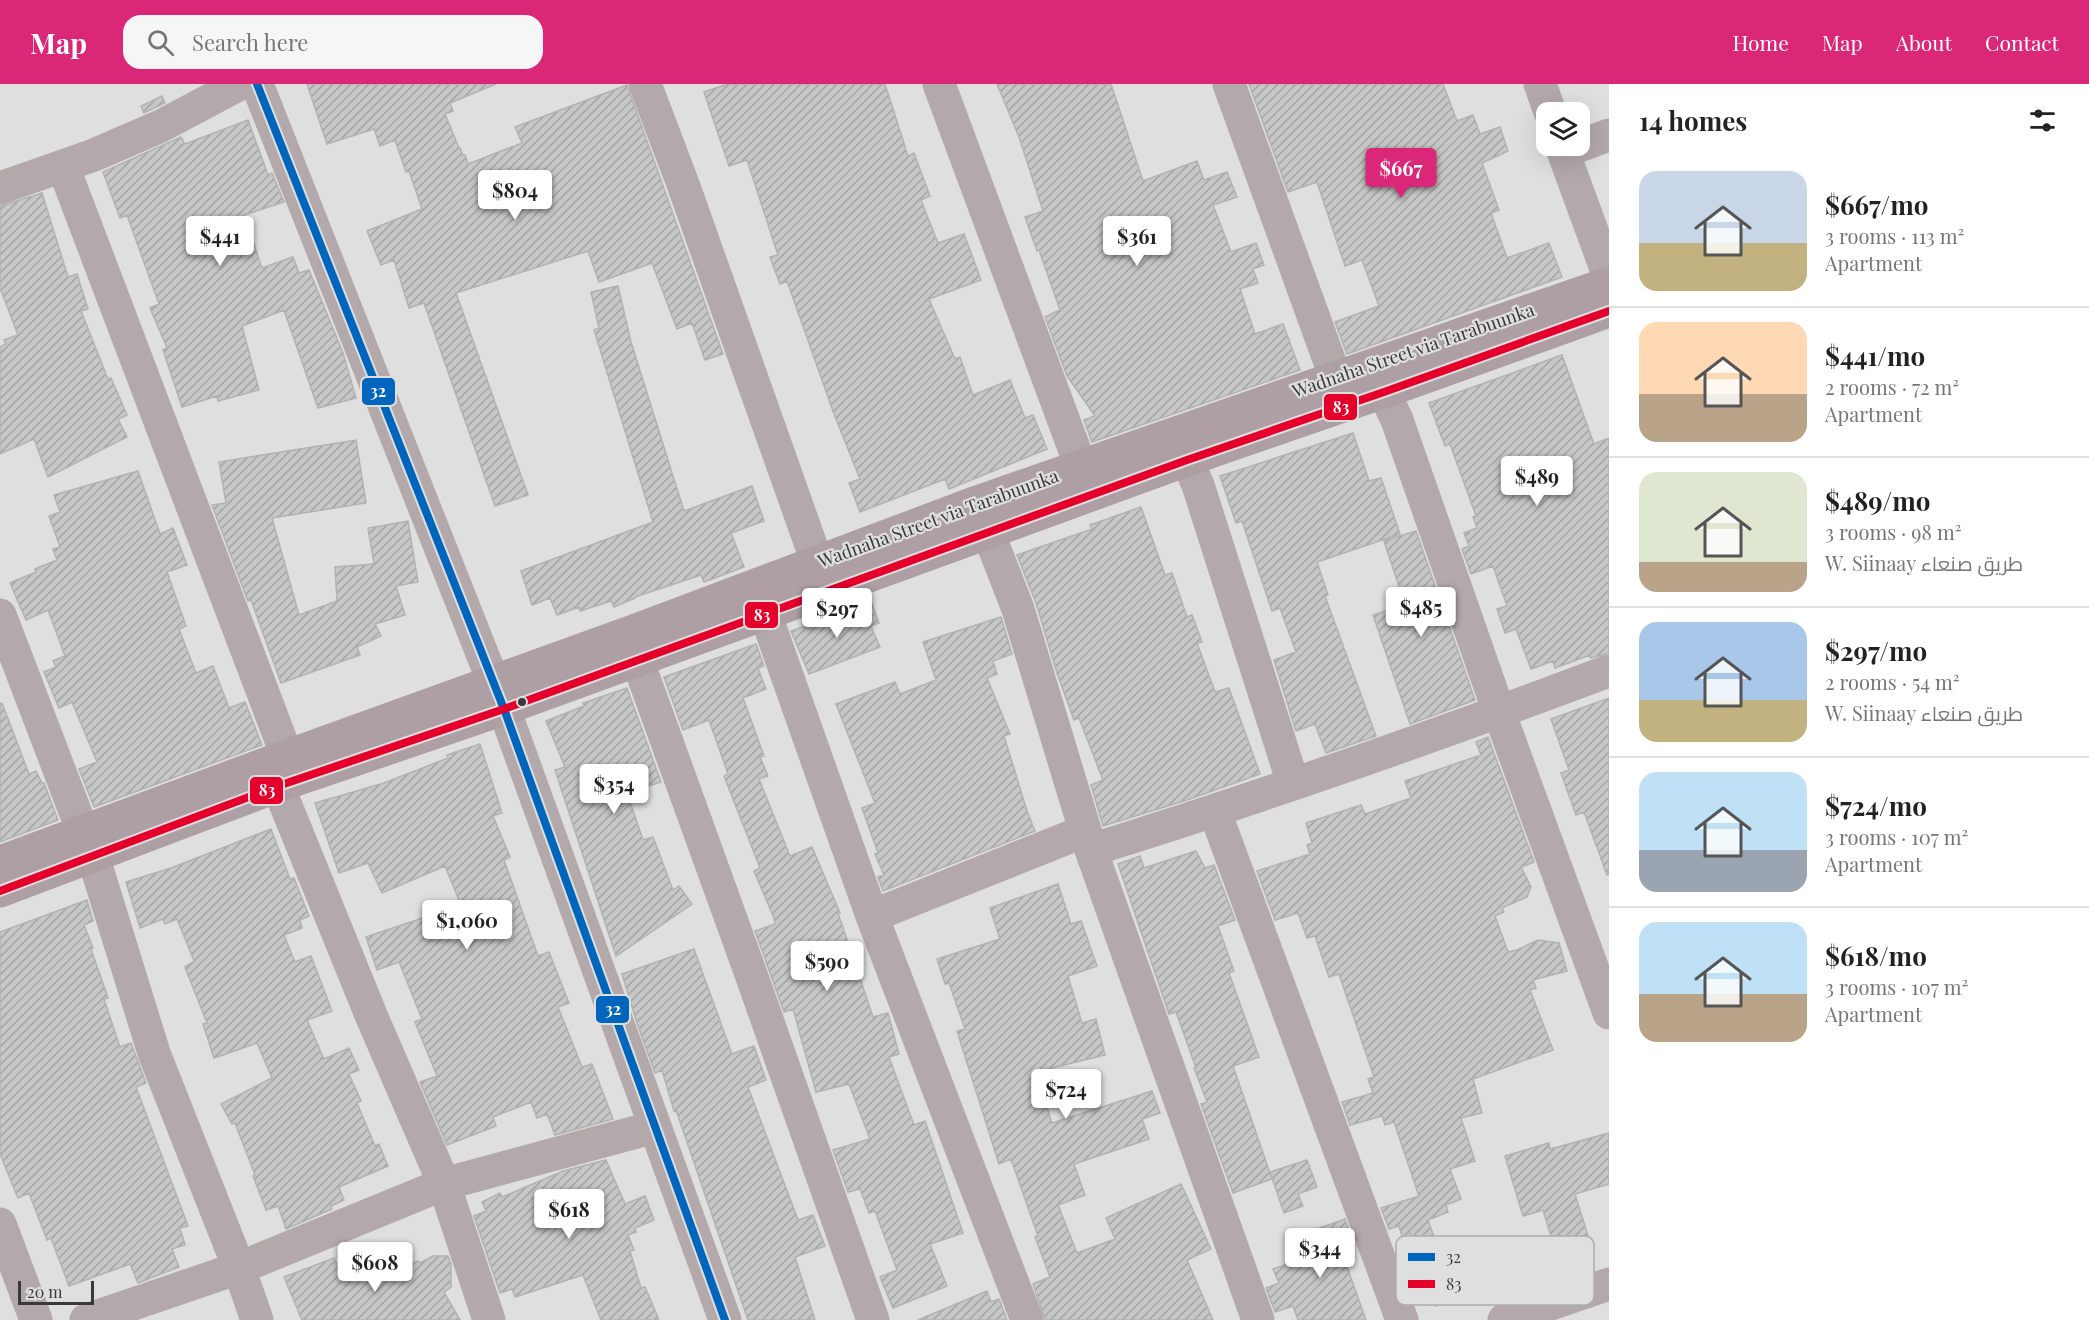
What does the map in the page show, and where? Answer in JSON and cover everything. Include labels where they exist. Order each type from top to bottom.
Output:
[{"type":"main road","name":"Wadnaha Street via Tarabuunka","points":[[499,695],[636,630],[977,502],[1082,467],[1335,376],[1609,283]]},
{"type":"main road","points":[[0,891],[88,844],[283,771],[499,695],[637,659],[1187,460],[1609,311]]},
{"type":"main road","points":[[0,862],[88,844]]},
{"type":"street","points":[[0,188],[94,155],[161,126],[240,84]]},
{"type":"street","points":[[257,84],[499,695],[726,1320]]},
{"type":"street","points":[[645,84],[683,184],[817,562]]},
{"type":"street","points":[[939,84],[1082,467]]},
{"type":"street","points":[[1230,84],[1335,376]]},
{"type":"street","points":[[1540,84],[1546,102]]},
{"type":"street","points":[[1590,141],[1609,135]]},
{"type":"street","points":[[1565,156],[1609,277]]},
{"type":"street","points":[[63,166],[371,1015],[444,1184],[489,1320]]},
{"type":"street","points":[[1384,392],[1397,420],[1499,712],[1609,1013]]},
{"type":"street","points":[[1187,460],[1198,485],[1293,783]]},
{"type":"street","points":[[988,532],[1018,609],[1088,841],[1258,1320]]},
{"type":"street","points":[[765,613],[872,916],[1027,1320]]},
{"type":"street","points":[[0,615],[88,844],[153,1053],[239,1268],[256,1320]]},
{"type":"street","points":[[637,659],[873,1320]]},
{"type":"street","points":[[872,916],[1088,841],[1215,812],[1609,671]]},
{"type":"street","points":[[1215,812],[1396,1304]]},
{"type":"street","points":[[86,1320],[239,1268],[444,1184],[655,1127]]},
{"type":"street","points":[[0,1224],[36,1320]]},
{"type":"street","points":[[1594,1289],[1609,1284]]},
{"type":"street","points":[[1396,1305],[1402,1320]]},
{"type":"street","points":[[1504,1320],[1548,1305]]},
{"type":"building","points":[[307,84],[496,84],[450,103],[453,111],[445,114],[468,164],[522,143],[515,127],[627,85],[723,354],[705,360],[692,323],[677,329],[652,263],[599,282],[588,251],[456,293],[528,495],[495,506],[424,303],[409,308],[394,260],[381,265],[367,231],[422,209],[409,171],[406,172],[395,140],[380,146],[374,129],[327,144]]},
{"type":"building","points":[[727,84],[885,84],[908,156],[914,153],[930,196],[921,200],[938,243],[964,234],[981,280],[929,299],[955,359],[960,357],[973,395],[1010,380],[1025,418],[1033,415],[1047,449],[949,489],[945,479],[860,512],[849,483],[860,479],[834,414],[787,281],[780,284],[770,257],[778,255],[747,160],[729,166],[704,92]]},
{"type":"building","points":[[997,84],[1111,84],[1143,181],[1197,161],[1204,180],[1227,172],[1237,197],[1213,205],[1231,252],[1256,243],[1264,265],[1253,269],[1258,283],[1240,289],[1255,334],[1283,324],[1300,370],[1092,442],[1084,420],[1095,416],[1067,376],[1045,317],[1060,310],[1025,217],[1043,211],[1019,137]]},
{"type":"building","points":[[1249,84],[1443,84],[1457,121],[1473,115],[1480,134],[1500,127],[1508,151],[1482,163],[1499,210],[1491,213],[1507,258],[1549,243],[1562,277],[1347,354],[1335,322],[1379,306],[1362,260],[1345,266],[1317,182],[1288,192]]},
{"type":"building","points":[[162,96],[165,103],[144,113],[141,106]]},
{"type":"building","points":[[248,120],[268,175],[272,173],[284,202],[244,215],[262,268],[293,257],[299,273],[309,270],[343,353],[356,398],[318,408],[284,310],[242,326],[259,390],[218,401],[217,396],[182,407],[163,350],[167,348],[150,308],[159,304],[127,215],[120,218],[103,172],[181,137],[185,144]]},
{"type":"building","points":[[42,193],[68,277],[77,274],[88,309],[81,311],[108,379],[111,378],[127,415],[118,419],[127,437],[48,477],[34,439],[0,454],[0,347],[6,344],[4,340],[18,335],[0,288],[0,206]]},
{"type":"building","points":[[618,286],[631,342],[684,511],[752,486],[764,521],[731,533],[744,567],[704,582],[701,575],[635,597],[614,607],[611,601],[580,611],[579,607],[557,615],[550,598],[532,605],[521,571],[653,522],[594,330],[599,328],[591,292]]},
{"type":"building","points":[[1562,355],[1594,444],[1609,438],[1609,653],[1591,658],[1590,655],[1555,668],[1553,661],[1531,669],[1516,629],[1505,633],[1497,609],[1507,606],[1493,566],[1471,574],[1462,549],[1469,546],[1464,533],[1477,528],[1473,517],[1476,516],[1450,444],[1445,446],[1429,403]]},
{"type":"building","points":[[1353,433],[1369,481],[1381,478],[1400,534],[1317,562],[1328,595],[1325,596],[1376,736],[1326,753],[1315,724],[1296,731],[1274,660],[1296,652],[1280,608],[1272,611],[1242,521],[1236,523],[1220,476]]},
{"type":"building","points":[[356,440],[366,503],[272,518],[299,615],[337,601],[335,567],[374,564],[368,528],[408,521],[418,582],[396,586],[405,615],[375,624],[381,636],[357,647],[360,655],[281,683],[251,600],[248,601],[212,505],[226,503],[219,462]]},
{"type":"building","points":[[138,471],[160,534],[173,528],[187,565],[167,572],[186,626],[179,629],[196,673],[213,666],[229,708],[245,702],[262,745],[94,807],[79,769],[97,762],[72,702],[59,708],[44,672],[56,667],[53,661],[65,656],[48,610],[26,620],[10,583],[57,560],[53,549],[60,547],[49,516],[60,512],[54,495]]},
{"type":"building","points":[[1141,507],[1165,575],[1172,573],[1187,617],[1192,615],[1202,642],[1197,643],[1215,692],[1229,688],[1260,774],[1103,826],[1091,785],[1103,780],[1079,718],[1074,720],[1036,603],[1017,555],[1092,529],[1090,525]]},
{"type":"building","points":[[1416,531],[1475,700],[1410,724],[1373,615],[1405,605],[1384,541]]},
{"type":"building","points":[[872,604],[879,623],[871,626],[880,647],[809,674],[791,631],[806,626],[807,629]]},
{"type":"building","points":[[1001,617],[1012,654],[993,661],[997,674],[987,678],[1010,734],[1004,736],[1035,831],[883,891],[878,877],[884,875],[875,854],[878,853],[862,808],[875,803],[836,704],[895,682],[900,694],[936,680],[923,642]]},
{"type":"building","points":[[756,644],[764,666],[758,668],[766,689],[743,698],[764,756],[760,757],[768,776],[759,779],[790,856],[812,847],[840,913],[838,913],[873,1017],[888,1013],[899,1054],[889,1057],[914,1125],[925,1121],[963,1233],[930,1244],[947,1286],[893,1308],[880,1277],[897,1270],[875,1211],[869,1213],[860,1189],[848,1192],[833,1150],[870,1139],[849,1084],[816,1092],[793,1009],[784,1012],[755,931],[775,924],[774,918],[754,871],[760,868],[724,776],[728,774],[709,720],[683,730],[664,677]]},
{"type":"building","points":[[627,688],[661,782],[627,793],[643,840],[653,837],[673,890],[679,886],[692,904],[616,956],[555,770],[565,767],[546,721],[584,706],[583,703]]},
{"type":"building","points":[[1609,698],[1609,874],[1607,875],[1584,812],[1576,815],[1561,773],[1569,770],[1551,719]]},
{"type":"building","points":[[2,703],[29,774],[36,771],[44,783],[58,820],[0,842],[0,704]]},
{"type":"building","points":[[1488,737],[1534,862],[1521,867],[1531,887],[1527,897],[1502,908],[1504,912],[1495,916],[1508,952],[1538,940],[1559,943],[1567,971],[1533,980],[1536,988],[1530,990],[1553,1050],[1473,1079],[1482,1113],[1461,1118],[1475,1161],[1450,1169],[1461,1199],[1446,1205],[1448,1212],[1428,1220],[1434,1236],[1411,1236],[1410,1233],[1402,1236],[1399,1226],[1389,1229],[1381,1208],[1419,1196],[1394,1122],[1385,1125],[1382,1116],[1350,1125],[1342,1102],[1373,1093],[1368,1079],[1374,1077],[1339,974],[1329,977],[1315,936],[1307,938],[1298,913],[1275,920],[1257,871],[1310,854],[1307,845],[1312,843],[1306,823],[1361,805],[1365,814],[1411,798],[1405,781],[1481,755],[1476,742]]},
{"type":"building","points":[[480,744],[502,813],[493,816],[510,857],[504,860],[538,956],[549,952],[569,1003],[558,1007],[582,1067],[592,1064],[613,1119],[555,1135],[547,1114],[537,1118],[531,1102],[493,1117],[496,1126],[447,1145],[420,1082],[437,1076],[415,1022],[422,1019],[399,962],[377,970],[366,937],[461,905],[445,866],[382,893],[368,863],[339,873],[315,803],[384,783],[448,758],[447,755]]},
{"type":"building","points":[[271,829],[290,879],[294,878],[309,916],[300,920],[302,928],[284,935],[295,962],[311,956],[332,1011],[307,1020],[324,1059],[349,1048],[359,1070],[349,1074],[361,1101],[357,1103],[375,1146],[379,1144],[388,1166],[339,1187],[344,1200],[331,1206],[332,1209],[286,1229],[278,1206],[266,1210],[235,1123],[232,1124],[221,1104],[272,1078],[257,1043],[214,1058],[203,1024],[207,1023],[185,967],[194,961],[177,919],[165,924],[163,919],[140,928],[126,882],[171,868]]},
{"type":"building","points":[[1196,851],[1205,868],[1214,865],[1235,920],[1218,926],[1234,971],[1229,973],[1259,1057],[1233,1066],[1272,1179],[1233,1193],[1201,1104],[1207,1102],[1194,1068],[1196,1068],[1176,1012],[1169,1014],[1118,864],[1140,856],[1144,868]]},
{"type":"building","points":[[1058,884],[1071,924],[1081,921],[1097,966],[1068,976],[1082,1023],[1096,1019],[1105,1055],[1040,1071],[1042,1076],[1037,1077],[1052,1123],[1152,1091],[1160,1113],[1142,1119],[1149,1139],[1074,1164],[1085,1195],[1058,1205],[1077,1253],[1115,1239],[1106,1218],[1181,1184],[1211,1249],[1187,1260],[1213,1320],[1045,1320],[1033,1284],[1050,1277],[1035,1237],[1038,1236],[1011,1159],[999,1164],[957,1031],[965,1029],[949,983],[945,984],[937,959],[1000,939],[990,908]]},
{"type":"building","points":[[87,900],[93,921],[84,925],[108,998],[104,999],[120,1047],[131,1043],[146,1083],[136,1087],[188,1226],[180,1228],[185,1245],[172,1249],[179,1267],[138,1283],[130,1264],[69,1286],[51,1238],[47,1240],[29,1193],[18,1198],[0,1154],[0,932]]},
{"type":"building","points":[[694,949],[732,1054],[754,1046],[766,1080],[748,1087],[798,1220],[813,1215],[825,1246],[795,1257],[815,1320],[748,1320],[676,1110],[674,1111],[662,1070],[655,1073],[637,1023],[622,974]]},
{"type":"building","points":[[1609,1133],[1609,1184],[1575,1194],[1588,1236],[1551,1236],[1543,1210],[1523,1216],[1505,1156],[1549,1143],[1550,1149]]},
{"type":"building","points":[[606,1160],[625,1204],[645,1196],[654,1220],[635,1228],[636,1232],[628,1235],[634,1250],[630,1251],[641,1288],[645,1287],[659,1320],[601,1320],[583,1275],[515,1297],[512,1289],[500,1293],[474,1216],[486,1211],[482,1202],[500,1193],[502,1197],[563,1171]]},
{"type":"building","points":[[1307,1160],[1317,1187],[1298,1194],[1303,1206],[1284,1213],[1270,1172]]},
{"type":"building","points":[[1345,1219],[1355,1246],[1348,1249],[1352,1259],[1345,1261],[1366,1320],[1298,1320],[1293,1306],[1275,1312],[1266,1288],[1279,1283],[1273,1269],[1311,1256],[1303,1234]]},
{"type":"building","points":[[433,1256],[448,1256],[451,1264],[451,1287],[444,1292],[460,1320],[302,1320],[284,1277],[334,1258],[344,1281],[385,1269],[388,1274]]},
{"type":"building","points":[[987,1291],[991,1302],[999,1299],[1007,1320],[918,1320]]},
{"type":"transit line","name":"32","points":[[257,84],[504,709],[725,1320]]},
{"type":"transit line","name":"83","points":[[0,891],[278,786],[504,709],[1187,460],[1609,311]]}]
